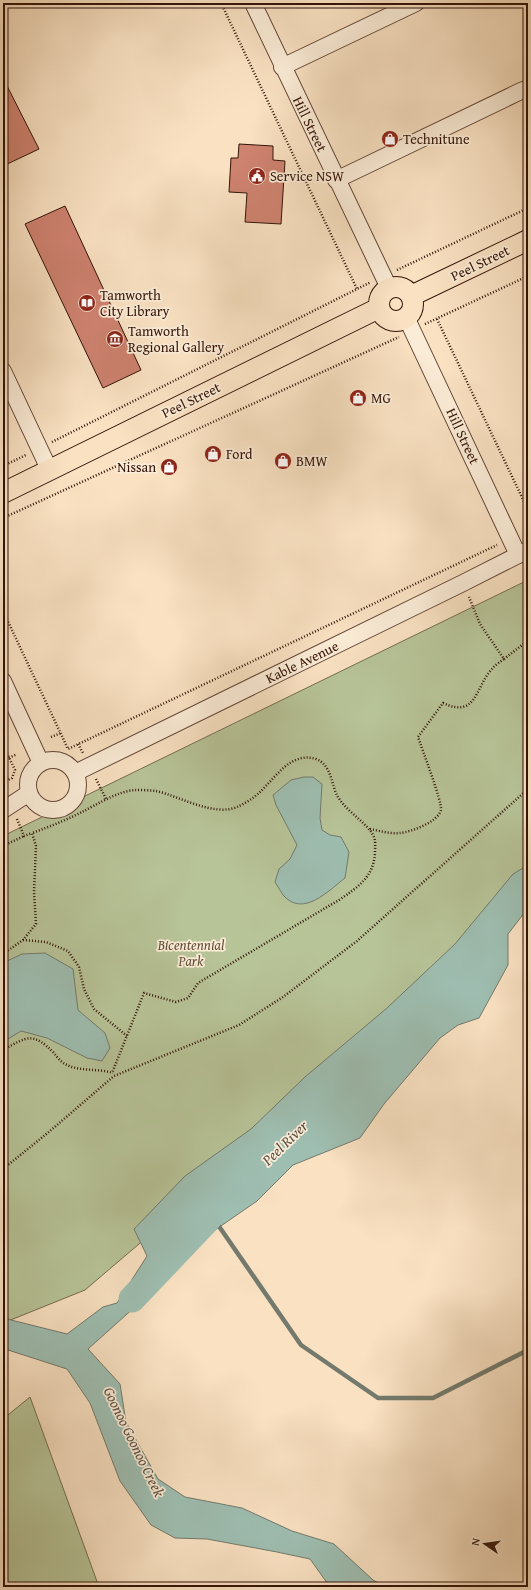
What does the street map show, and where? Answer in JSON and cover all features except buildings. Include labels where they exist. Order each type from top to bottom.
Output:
[{"type":"main road","name":"Peel Street","points":[[411,296],[528,240]]},
{"type":"main road","points":[[386,282],[404,289],[411,296],[412,310],[410,324],[385,318],[379,308],[380,296],[386,282]]},
{"type":"main road","name":"Peel Street","points":[[3,493],[379,308]]},
{"type":"street","name":"Hill Street","points":[[253,3],[282,67],[386,282]]},
{"type":"street","points":[[282,67],[416,3]]},
{"type":"street","points":[[336,180],[523,90]]},
{"type":"street","name":"Hill Street","points":[[410,324],[511,538],[523,552]]},
{"type":"street","points":[[3,371],[49,470]]},
{"type":"street","name":"Kable Avenue","points":[[75,773],[463,583],[523,552]]},
{"type":"street","points":[[3,681],[41,763]]},
{"type":"street","points":[[48,760],[64,762],[75,773],[78,781],[76,797],[63,809],[55,811],[46,810],[33,801],[29,793],[28,784],[30,776],[34,768],[41,763],[48,760]]},
{"type":"street","points":[[3,810],[29,793]]},
{"type":"path","points":[[221,3],[356,289]]},
{"type":"path","points":[[3,466],[356,289],[386,282],[528,208]]},
{"type":"path","points":[[3,518],[410,324],[437,319],[528,276]]},
{"type":"path","points":[[437,319],[528,510]]},
{"type":"path","points":[[3,611],[68,749],[511,538]]},
{"type":"path","points":[[463,583],[480,624],[504,659]]},
{"type":"path","points":[[369,829],[386,833],[401,833],[420,828],[435,820],[441,810],[418,737],[443,703],[452,708],[462,708],[472,702],[492,669],[526,642],[528,642]]},
{"type":"path","points":[[51,737],[61,733]]},
{"type":"path","points":[[3,745],[15,770],[12,778],[3,782]]},
{"type":"path","points":[[9,758],[17,754]]},
{"type":"path","points":[[3,846],[24,836],[48,828],[106,799],[133,790],[155,791],[222,810],[236,807],[258,794],[289,763],[303,758],[317,760],[327,768],[338,796],[349,812],[369,829],[375,839],[374,857],[370,874],[356,888],[295,927],[244,955],[198,983],[188,998],[176,1002],[144,993],[113,1074]]},
{"type":"path","points":[[3,1167],[8,1165],[50,1132],[113,1074],[239,1025],[283,997],[357,941],[528,789]]},
{"type":"path","points":[[17,819],[24,836]]},
{"type":"path","points":[[3,954],[23,940],[36,924],[34,892],[36,846],[32,833]]},
{"type":"path","points":[[23,940],[46,942],[68,951],[79,966],[84,989],[94,1009],[127,1036]]},
{"type":"path","points":[[3,1050],[18,1041],[32,1038],[42,1041],[64,1064],[80,1069],[113,1074]]},
{"type":"green space","name":"Bicentennial Park","points":[[528,580],[528,879],[465,966],[85,1290],[3,1323],[3,836]]},
{"type":"green space","points":[[30,1397],[99,1587],[3,1587],[3,1419]]},
{"type":"water","points":[[304,777],[313,777],[322,784],[320,818],[322,830],[330,835],[341,837],[349,852],[345,878],[315,900],[299,904],[291,901],[283,895],[275,882],[279,869],[290,859],[297,845],[276,805],[273,795],[291,780]]},
{"type":"water","name":"Goonoo Goonoo Creek","points":[[528,865],[528,908],[508,934],[508,965],[479,1018],[458,1025],[440,1038],[384,1104],[360,1138],[293,1165],[257,1201],[205,1237],[158,1254],[157,1277],[136,1306],[88,1349],[120,1384],[126,1422],[158,1479],[185,1497],[242,1508],[292,1531],[334,1544],[373,1580],[385,1587],[330,1587],[310,1559],[207,1539],[175,1538],[151,1525],[120,1481],[90,1403],[67,1369],[8,1350],[3,1350],[3,1318],[67,1334],[103,1307],[117,1303],[147,1256],[134,1229],[185,1176],[251,1129],[305,1077],[387,1008],[455,944],[513,874]]},
{"type":"water","points":[[45,953],[73,969],[78,1010],[105,1033],[110,1048],[102,1061],[87,1058],[47,1038],[21,1031],[3,1042],[3,963],[22,954]]},
{"type":"waterway","name":"Peel River","points":[[132,1299],[208,1219]]},
{"type":"waterway","points":[[216,1222],[301,1345],[378,1398],[433,1398],[528,1350]]},
{"type":"place","name":"Technitune","points":[[390,139]]},
{"type":"place","name":"Service NSW","points":[[257,176]]},
{"type":"place","name":"Tamworth City Library","points":[[87,303]]},
{"type":"place","name":"Tamworth Regional Gallery","points":[[115,339]]},
{"type":"place","name":"MG","points":[[358,398]]},
{"type":"place","name":"Ford","points":[[213,454]]},
{"type":"place","name":"BMW","points":[[283,461]]},
{"type":"place","name":"Nissan","points":[[169,467]]}]
